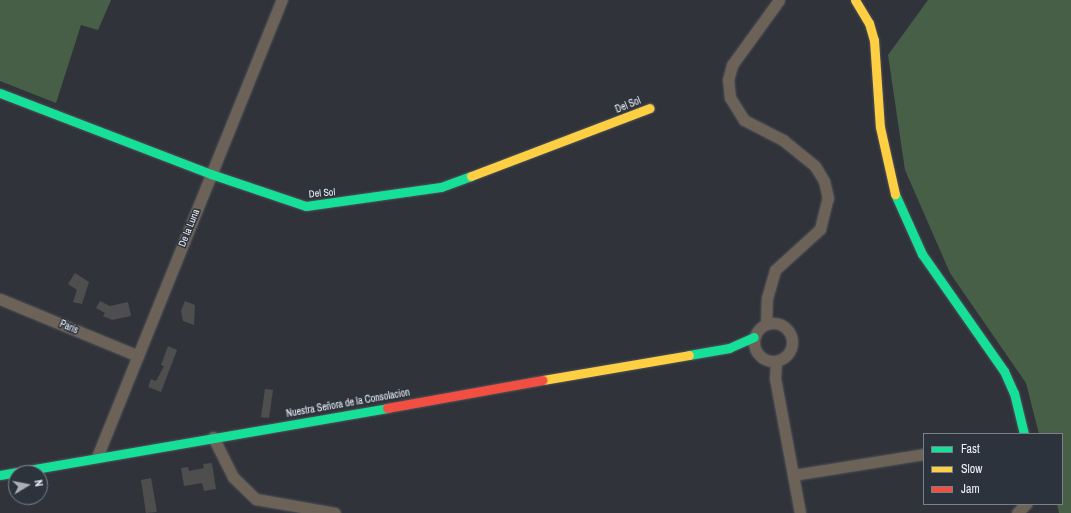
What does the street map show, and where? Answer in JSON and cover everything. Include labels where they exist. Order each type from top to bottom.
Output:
[{"type":"street","name":"De la Luna","points":[[97,457],[282,0]]},
{"type":"street","points":[[766,324],[778,323],[792,337],[787,355],[776,361],[763,359],[755,350],[754,337],[766,324],[767,298],[775,270],[820,229],[828,198],[824,181],[815,166],[782,140],[744,120],[730,98],[728,80],[732,65],[779,0]]},
{"type":"street","points":[[855,0],[869,23],[874,40],[882,140],[892,185],[906,222],[922,254],[1004,371],[1014,392],[1024,433]]},
{"type":"street","name":"Del Sol","points":[[0,93],[211,174],[306,206],[415,192],[478,175],[650,108]]},
{"type":"street","name":"París","points":[[0,299],[138,356]]},
{"type":"street","name":"Nuestra Señora de la Consolacion","points":[[0,475],[729,348],[754,337]]},
{"type":"street","points":[[729,348],[755,350]]},
{"type":"street","points":[[776,361],[775,378],[800,513]]},
{"type":"street","points":[[213,437],[242,489],[267,503],[335,513]]},
{"type":"street","points":[[794,475],[923,454]]},
{"type":"street","points":[[267,503],[274,513]]},
{"type":"street","points":[[1017,513],[1025,505]]},
{"type":"green space","points":[[0,0],[111,0],[98,30],[81,25],[56,103],[0,81]]},
{"type":"green space","points":[[928,0],[1071,0],[1071,513],[1059,513],[1057,505],[1063,505],[1063,433],[1039,433],[1026,383],[950,273],[905,170],[888,55]]},
{"type":"building","points":[[75,273],[89,282],[82,304],[73,302],[77,290],[68,284]]},
{"type":"building","points":[[100,301],[110,306],[128,302],[131,316],[112,320],[103,316],[105,313],[96,308]]},
{"type":"building","points":[[185,301],[195,305],[194,325],[183,321],[181,311]]},
{"type":"building","points":[[168,346],[177,350],[161,392],[148,387],[151,379],[156,381],[164,366],[161,365]]},
{"type":"building","points":[[265,389],[273,390],[269,418],[261,417]]},
{"type":"building","points":[[212,463],[216,489],[204,491],[202,483],[184,486],[181,468],[188,467],[189,471],[204,468],[203,464]]},
{"type":"building","points":[[151,478],[157,512],[146,513],[141,480]]},
{"type":"traffic: fast","points":[[0,93],[211,174],[306,206],[441,187],[471,176]]},
{"type":"traffic: fast","points":[[895,194],[922,254],[1004,371],[1014,393],[1024,433]]},
{"type":"traffic: fast","points":[[689,355],[729,348],[754,337]]},
{"type":"traffic: fast","points":[[0,475],[387,408]]},
{"type":"traffic: slow","points":[[855,0],[869,23],[874,40],[880,127],[895,194]]},
{"type":"traffic: slow","points":[[471,176],[650,108]]},
{"type":"traffic: slow","points":[[543,380],[689,355]]},
{"type":"traffic: jam","points":[[387,408],[543,380]]}]
